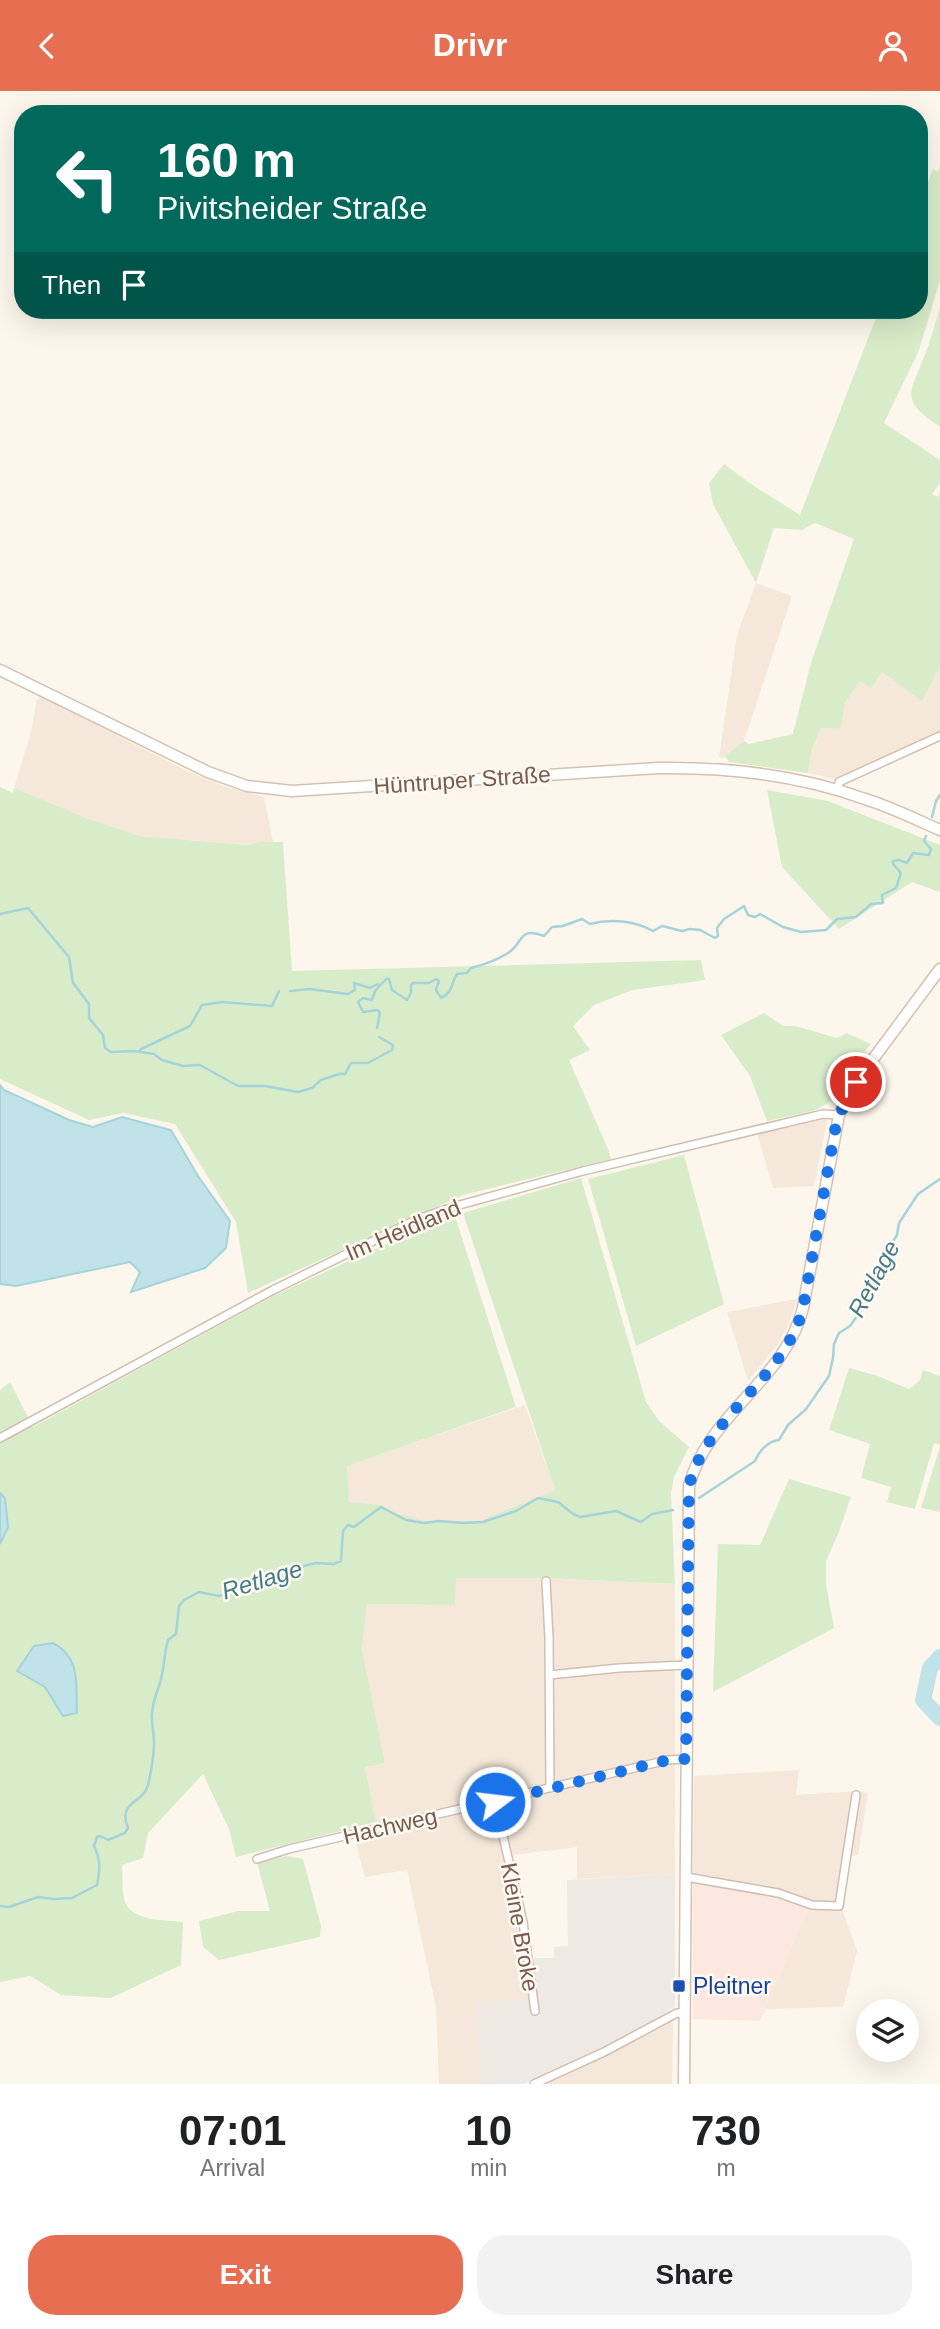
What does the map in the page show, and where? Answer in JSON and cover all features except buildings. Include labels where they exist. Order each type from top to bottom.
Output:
[{"type":"main road","name":"Hüntruper Straße","points":[[0,670],[188,762],[247,786],[292,791],[681,768],[759,773],[838,790],[940,830]]},
{"type":"main road","points":[[684,2084],[687,1497],[694,1467],[701,1453],[784,1350],[795,1331],[803,1308],[839,1115],[856,1082],[940,969]]},
{"type":"street","points":[[838,790],[839,782],[940,736]]},
{"type":"street","name":"Im Heidland","points":[[0,1438],[273,1290],[418,1219],[583,1171],[823,1114],[839,1115]]},
{"type":"street","points":[[546,1581],[550,1788]]},
{"type":"street","points":[[549,1675],[687,1665]]},
{"type":"street","name":"Hachweg","points":[[257,1859],[289,1849],[668,1760],[686,1759]]},
{"type":"street","points":[[686,1877],[778,1893],[812,1905],[839,1906],[856,1795]]},
{"type":"street","name":"Kleine Broke","points":[[495,1802],[523,1922],[534,2011]]},
{"type":"street","points":[[534,2084],[604,2052],[677,2013],[684,2013]]},
{"type":"shaded area","points":[[756,583],[792,596],[744,741],[723,758],[719,757],[737,635]]},
{"type":"shaded area","points":[[940,667],[940,732],[835,779],[808,773],[811,752],[821,728],[841,729],[845,703],[860,681],[882,672],[922,700]]},
{"type":"shaded area","points":[[40,696],[185,770],[226,787],[264,797],[273,842],[248,845],[140,836],[76,816],[14,788]]},
{"type":"shaded area","points":[[824,1118],[827,1121],[814,1186],[773,1188],[757,1133]]},
{"type":"shaded area","points":[[797,1299],[789,1324],[778,1344],[748,1381],[727,1312]]},
{"type":"shaded area","points":[[525,1405],[555,1490],[482,1520],[424,1521],[392,1512],[382,1505],[349,1502],[346,1466]]},
{"type":"shaded area","points":[[455,1578],[546,1578],[675,1584],[675,1874],[577,1879],[577,1847],[504,1856],[532,2000],[481,2084],[439,2084],[436,2007],[407,1870],[365,1877],[355,1841],[378,1835],[365,1767],[385,1763],[362,1649],[367,1604],[455,1605]]},
{"type":"shaded area","points":[[799,1770],[796,1795],[859,1791],[868,1793],[858,1855],[847,1856],[841,1906],[857,1951],[843,2007],[765,2009],[811,1901],[693,1875],[694,1776]]},
{"type":"shaded area","points":[[675,1874],[675,2006],[642,2030],[523,2084],[481,2084],[477,2003],[537,2000],[530,1958],[554,1958],[554,1947],[568,1946],[567,1880]]},
{"type":"shaded area","points":[[693,1875],[812,1901],[760,2021],[693,2019]]},
{"type":"shaded area","points":[[673,2023],[672,2084],[541,2084],[583,2066]]},
{"type":"green space","points":[[940,165],[940,280],[919,350],[884,423],[940,460],[940,483],[932,494],[937,497],[940,493],[940,667],[922,701],[882,672],[871,688],[860,681],[845,703],[841,729],[821,728],[811,752],[808,773],[729,762],[725,756],[744,741],[749,744],[793,734],[811,663],[854,539],[815,523],[802,530],[774,528],[756,583],[713,504],[709,483],[724,464],[800,515],[876,319],[928,319],[928,182],[933,169],[938,172]]},
{"type":"green space","points":[[940,307],[940,427],[919,411],[914,404],[912,391]]},
{"type":"green space","points":[[0,787],[13,793],[14,788],[88,819],[140,836],[248,845],[283,842],[292,971],[701,960],[705,980],[632,990],[594,1005],[573,1026],[590,1050],[569,1060],[611,1159],[463,1195],[248,1293],[236,1222],[175,1124],[123,1113],[89,1120],[0,1079]]},
{"type":"green space","points":[[767,790],[828,801],[940,845],[940,892],[912,882],[839,929],[782,867]]},
{"type":"green space","points":[[764,1013],[783,1026],[795,1026],[837,1038],[847,1033],[871,1044],[842,1080],[834,1100],[813,1111],[767,1121],[750,1076],[721,1035]]},
{"type":"green space","points":[[684,1155],[724,1304],[636,1346],[588,1179]]},
{"type":"green space","points":[[581,1178],[646,1402],[659,1421],[689,1447],[674,1477],[671,1493],[675,1584],[546,1578],[456,1578],[455,1605],[367,1604],[362,1649],[385,1763],[365,1767],[376,1822],[236,1857],[229,1829],[203,1774],[148,1833],[143,1858],[122,1865],[123,1895],[130,1910],[151,1919],[183,1922],[181,1965],[111,1998],[61,1995],[30,1976],[0,1982],[0,1544],[8,1527],[5,1498],[0,1493],[0,1390],[10,1382],[33,1427],[275,1295],[454,1213],[516,1407],[347,1466],[349,1502],[382,1505],[392,1512],[424,1521],[482,1520],[555,1490],[463,1213]],"holes":[[[18,1671],[76,1675],[63,1716],[45,1687]]]},
{"type":"green space","points":[[849,1368],[909,1389],[920,1380],[923,1370],[940,1376],[940,1445],[934,1443],[915,1509],[887,1502],[891,1487],[861,1478],[870,1444],[829,1430]]},
{"type":"green space","points":[[940,1446],[940,1512],[921,1508]]},
{"type":"green space","points":[[789,1479],[851,1497],[826,1561],[826,1584],[834,1628],[713,1692],[718,1544],[760,1545]]},
{"type":"green space","points":[[287,1856],[303,1859],[321,1926],[320,1937],[219,1960],[203,1947],[199,1921],[238,1911],[270,1911],[257,1862]]},
{"type":"water","points":[[0,1085],[4,1090],[69,1120],[93,1127],[122,1117],[171,1130],[198,1176],[230,1221],[226,1248],[205,1268],[131,1292],[140,1272],[130,1262],[16,1286],[0,1284]]},
{"type":"water","points":[[0,1493],[5,1498],[8,1527],[0,1544]]},
{"type":"water","points":[[53,1643],[62,1649],[73,1664],[77,1713],[63,1716],[45,1687],[17,1671],[34,1646]]},
{"type":"waterway","points":[[932,817],[940,795]]},
{"type":"waterway","points":[[377,1028],[380,1013],[378,1010],[363,1012],[358,1002],[363,998],[372,1000],[375,991],[386,979],[389,979],[392,990],[407,1000],[413,983],[429,983],[436,979],[439,981],[436,990],[441,998],[450,991],[457,974],[467,973],[471,968],[504,956],[525,934],[536,933],[544,936],[552,927],[582,919],[590,924],[606,921],[631,923],[653,931],[662,926],[682,931],[700,930],[715,938],[718,936],[717,928],[724,919],[744,906],[748,915],[755,917],[760,914],[783,927],[801,932],[826,930],[837,919],[856,917],[871,904],[883,903],[882,895],[896,888],[901,873],[893,861],[907,863],[913,853],[929,855],[931,849],[924,841],[926,836]]},
{"type":"waterway","points":[[0,914],[28,908],[69,957],[73,983],[89,1004],[89,1018],[103,1035],[105,1048],[111,1052],[154,1054],[162,1060],[183,1066],[200,1065],[238,1086],[265,1086],[298,1092],[312,1088],[321,1080],[345,1074],[351,1063],[368,1063],[392,1050],[393,1045],[379,1037]]},
{"type":"waterway","points":[[290,991],[309,989],[348,994],[355,990],[354,983],[370,988],[378,984]]},
{"type":"waterway","points":[[139,1052],[190,1026],[202,1005],[222,1002],[272,1006],[279,991]]},
{"type":"waterway","name":"Retlage","points":[[699,1498],[755,1461],[764,1447],[779,1440],[788,1425],[806,1409],[829,1376],[834,1344],[839,1333],[850,1326],[862,1309],[864,1288],[897,1235],[899,1223],[918,1194],[940,1179]]},
{"type":"waterway","name":"Retlage","points":[[0,1906],[9,1907],[38,1897],[72,1898],[97,1885],[99,1865],[94,1846],[97,1837],[108,1840],[125,1833],[128,1828],[125,1819],[128,1807],[141,1796],[148,1785],[154,1747],[153,1705],[168,1640],[176,1634],[179,1606],[184,1600],[199,1592],[219,1596],[268,1578],[280,1579],[304,1566],[341,1561],[343,1531],[348,1525],[354,1527],[381,1507],[406,1520],[424,1523],[483,1522],[516,1511],[538,1498],[558,1502],[580,1517],[616,1511],[641,1522],[652,1514],[673,1510]]},
{"type":"waterway","points":[[940,1657],[930,1668],[923,1700],[940,1718]]},
{"type":"place","name":"Pleitner","points":[[679,1986]]},
{"type":"route","points":[[495,1802],[668,1760],[686,1759],[689,1486],[701,1453],[784,1350],[795,1331],[812,1265],[836,1125],[856,1082]]}]
